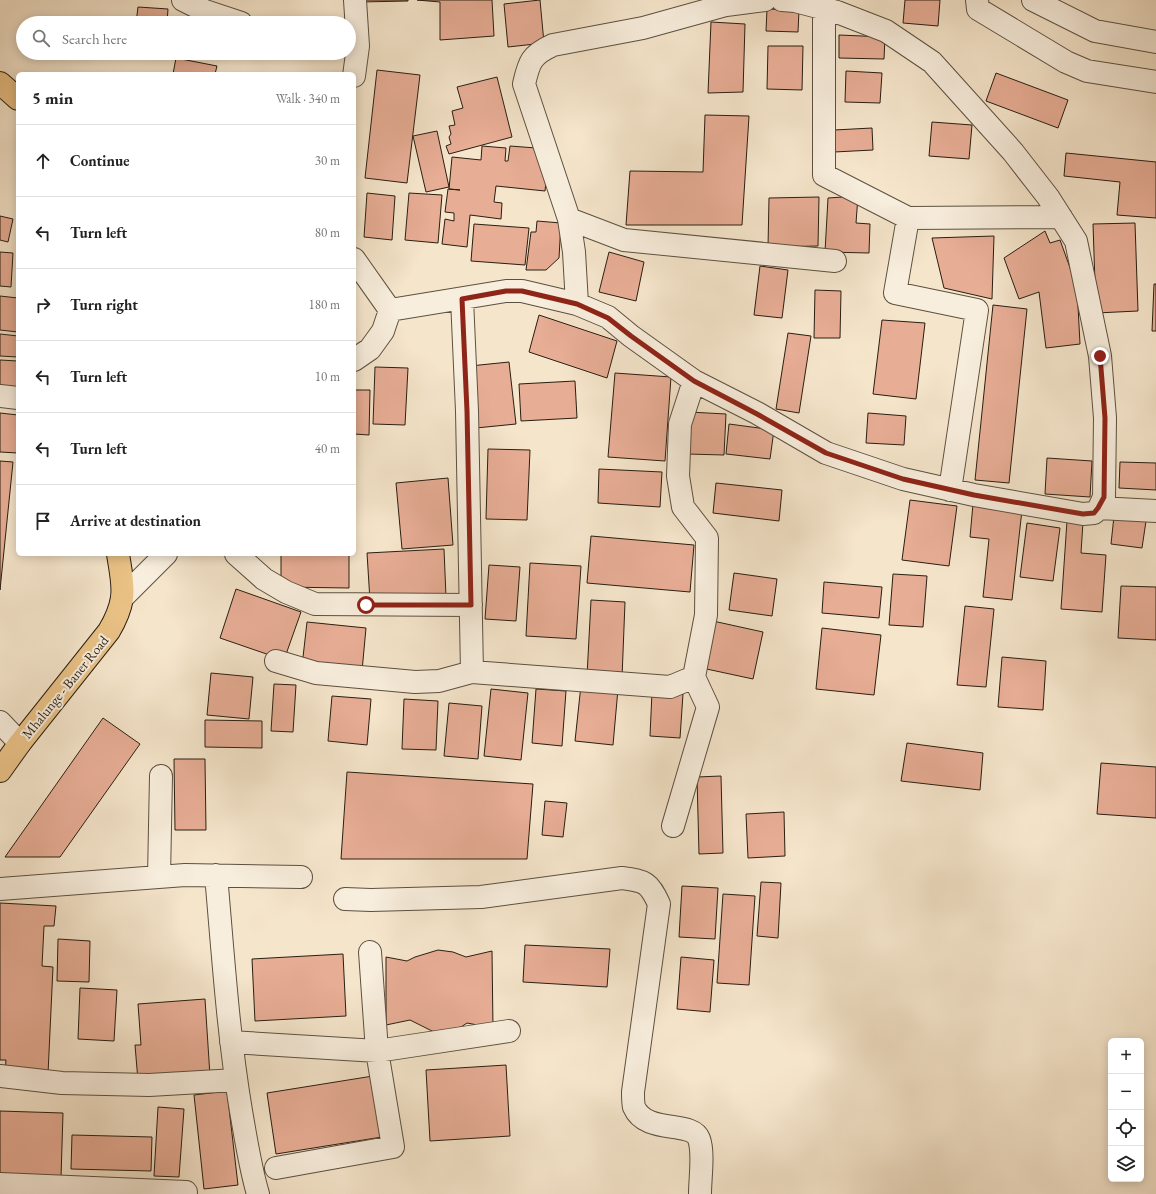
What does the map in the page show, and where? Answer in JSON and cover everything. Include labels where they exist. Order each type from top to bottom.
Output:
[{"type":"main road","points":[[0,83],[16,97]]},
{"type":"main road","name":"Mhalunge - Baner Road","points":[[0,771],[20,743],[110,631],[117,617],[122,598],[118,556]]},
{"type":"street","points":[[183,0],[221,16]]},
{"type":"street","points":[[355,0],[355,16]]},
{"type":"street","points":[[390,310],[506,291],[522,291],[577,304],[608,318],[694,381],[826,453],[903,479],[950,490],[1083,514],[1094,513],[1104,497],[1105,418],[1100,356],[1076,241],[1048,197],[1013,152],[932,62],[886,31],[837,12],[782,0]]},
{"type":"street","points":[[977,0],[978,9],[1066,62],[1087,71],[1156,82]]},
{"type":"street","points":[[1033,0],[1095,31],[1156,42]]},
{"type":"street","points":[[577,304],[574,252],[569,219],[524,84],[528,65],[540,51],[553,45],[643,28],[726,5],[752,1]]},
{"type":"street","points":[[824,9],[824,175],[908,218],[1061,217]]},
{"type":"street","points":[[354,60],[354,72]]},
{"type":"street","points":[[908,218],[895,293],[977,310],[950,490]]},
{"type":"street","points":[[569,219],[624,240],[835,261]]},
{"type":"street","points":[[356,262],[390,310]]},
{"type":"street","points":[[462,299],[467,411],[472,672]]},
{"type":"street","points":[[356,359],[370,349],[384,331],[390,310]]},
{"type":"street","points":[[673,826],[708,706],[694,677],[706,615],[707,538],[684,506],[678,476],[680,424],[694,381]]},
{"type":"street","points":[[0,396],[16,398]]},
{"type":"street","points":[[1098,508],[1156,511]]},
{"type":"street","points":[[122,598],[164,556]]},
{"type":"street","points":[[238,556],[264,579],[286,592],[316,604],[471,605]]},
{"type":"street","points":[[276,661],[316,673],[415,682],[438,681],[472,672],[670,687],[694,677]]},
{"type":"street","points":[[0,722],[20,743]]},
{"type":"street","points":[[158,877],[161,776]]},
{"type":"street","points":[[0,888],[185,875],[301,878]]},
{"type":"street","points":[[216,875],[231,1042],[236,1080],[252,1173],[258,1194]]},
{"type":"street","points":[[345,899],[371,900],[482,896],[622,878],[641,880],[652,889],[659,904],[632,1092],[634,1107],[642,1118],[651,1123],[693,1131],[699,1138],[701,1151],[700,1194]]},
{"type":"street","points":[[276,1168],[393,1147],[377,1051],[370,952]]},
{"type":"street","points":[[231,1042],[377,1051],[509,1030]]},
{"type":"street","points":[[0,1076],[62,1083],[149,1085],[236,1080]]},
{"type":"street","points":[[0,1184],[186,1192]]},
{"type":"building","points":[[360,0],[408,0],[408,1],[360,2]]},
{"type":"building","points":[[417,0],[492,0],[494,36],[440,40],[440,2]]},
{"type":"building","points":[[540,0],[544,43],[508,47],[504,4]]},
{"type":"building","points":[[905,0],[940,0],[938,26],[903,23]]},
{"type":"building","points":[[138,7],[168,9],[168,16],[137,16]]},
{"type":"building","points":[[767,9],[799,10],[798,32],[766,31]]},
{"type":"building","points":[[711,22],[745,24],[743,92],[708,93]]},
{"type":"building","points":[[839,35],[885,37],[884,59],[839,58]]},
{"type":"building","points":[[768,46],[803,46],[802,90],[767,89]]},
{"type":"building","points":[[176,60],[186,60],[217,66],[216,72],[173,72]]},
{"type":"building","points":[[377,70],[420,75],[407,183],[365,178]]},
{"type":"building","points":[[846,71],[882,73],[880,103],[845,102]]},
{"type":"building","points":[[996,73],[1068,100],[1058,128],[986,101]]},
{"type":"building","points":[[497,77],[512,137],[449,154],[446,146],[451,144],[449,137],[451,134],[449,126],[455,125],[452,111],[463,108],[457,87]]},
{"type":"building","points":[[705,115],[749,116],[742,225],[626,225],[630,171],[703,172]]},
{"type":"building","points":[[932,122],[972,125],[969,159],[929,156]]},
{"type":"building","points":[[872,128],[873,150],[834,152],[834,130]]},
{"type":"building","points":[[437,131],[449,187],[426,192],[413,136]]},
{"type":"building","points":[[482,146],[506,148],[505,161],[508,161],[510,146],[536,148],[547,172],[545,191],[496,186],[494,202],[502,203],[501,219],[470,215],[467,247],[442,244],[445,219],[454,221],[454,213],[445,212],[448,189],[460,190],[449,189],[452,157],[481,160]]},
{"type":"building","points":[[1066,153],[1156,162],[1156,218],[1117,215],[1120,182],[1064,176]]},
{"type":"building","points":[[367,193],[395,196],[392,240],[364,237]]},
{"type":"building","points":[[409,193],[442,195],[438,243],[405,240]]},
{"type":"building","points":[[858,196],[856,223],[870,224],[869,253],[825,252],[828,198]]},
{"type":"building","points":[[819,197],[818,246],[768,247],[769,198]]},
{"type":"building","points":[[0,216],[13,219],[8,242],[0,240]]},
{"type":"building","points":[[537,221],[561,223],[559,258],[546,270],[526,270],[531,232],[536,232]]},
{"type":"building","points":[[1135,223],[1138,311],[1096,313],[1093,224]]},
{"type":"building","points":[[474,224],[529,228],[525,265],[471,261]]},
{"type":"building","points":[[1045,231],[1050,243],[1060,240],[1077,287],[1080,344],[1046,348],[1039,292],[1019,299],[1004,258]]},
{"type":"building","points":[[994,236],[992,299],[944,288],[932,238]]},
{"type":"building","points":[[0,252],[13,253],[11,287],[0,286]]},
{"type":"building","points":[[609,252],[644,262],[636,301],[599,292]]},
{"type":"building","points":[[760,266],[788,270],[782,318],[754,315]]},
{"type":"building","points":[[1154,284],[1156,284],[1156,331],[1152,331]]},
{"type":"building","points":[[815,290],[841,291],[840,338],[814,338]]},
{"type":"building","points":[[0,296],[16,298],[16,332],[0,330]]},
{"type":"building","points":[[993,305],[1027,309],[1009,483],[975,480]]},
{"type":"building","points":[[539,315],[617,341],[607,378],[529,352]]},
{"type":"building","points":[[882,320],[925,323],[916,399],[873,394]]},
{"type":"building","points":[[788,333],[811,336],[799,413],[776,409]]},
{"type":"building","points":[[0,334],[16,336],[16,357],[0,356]]},
{"type":"building","points":[[0,360],[16,361],[16,393],[0,392]]},
{"type":"building","points":[[509,362],[516,424],[476,428],[470,366]]},
{"type":"building","points":[[375,367],[408,368],[405,425],[373,424]]},
{"type":"building","points":[[615,373],[671,377],[665,461],[608,457]]},
{"type":"building","points":[[575,381],[577,418],[521,421],[519,384]]},
{"type":"building","points":[[356,390],[370,390],[369,435],[356,434]]},
{"type":"building","points":[[689,412],[726,414],[724,455],[687,454]]},
{"type":"building","points":[[0,413],[16,415],[16,453],[0,452]]},
{"type":"building","points":[[868,413],[906,416],[904,445],[866,443]]},
{"type":"building","points":[[729,424],[774,430],[770,459],[726,454]]},
{"type":"building","points":[[488,449],[530,450],[527,520],[486,519]]},
{"type":"building","points":[[1047,458],[1092,461],[1090,497],[1045,494]]},
{"type":"building","points":[[0,461],[13,462],[0,590]]},
{"type":"building","points":[[1120,462],[1156,463],[1156,490],[1119,488]]},
{"type":"building","points":[[599,469],[662,472],[660,507],[598,503]]},
{"type":"building","points":[[448,478],[453,545],[402,549],[396,483]]},
{"type":"building","points":[[716,483],[782,490],[779,521],[713,513]]},
{"type":"building","points":[[910,500],[957,506],[949,566],[902,560]]},
{"type":"building","points":[[973,504],[1022,510],[1012,600],[983,597],[989,539],[970,537]]},
{"type":"building","points":[[1114,516],[1146,521],[1142,548],[1111,544]]},
{"type":"building","points":[[1067,521],[1083,522],[1081,553],[1106,555],[1102,612],[1061,609]]},
{"type":"building","points":[[1027,523],[1060,528],[1053,581],[1020,577]]},
{"type":"building","points":[[591,536],[694,545],[690,592],[587,583]]},
{"type":"building","points":[[444,549],[446,597],[370,601],[367,553]]},
{"type":"building","points":[[281,556],[349,556],[349,588],[281,587]]},
{"type":"building","points":[[530,563],[581,566],[576,639],[526,636]]},
{"type":"building","points":[[489,565],[520,567],[516,621],[485,619]]},
{"type":"building","points":[[734,573],[777,579],[772,616],[729,610]]},
{"type":"building","points":[[893,574],[927,576],[923,627],[889,625]]},
{"type":"building","points":[[824,582],[882,587],[879,618],[822,613]]},
{"type":"building","points":[[1121,586],[1156,587],[1156,640],[1118,638]]},
{"type":"building","points":[[236,589],[301,612],[284,660],[220,638]]},
{"type":"building","points":[[591,600],[625,602],[622,678],[587,676]]},
{"type":"building","points":[[965,606],[994,609],[986,687],[957,685]]},
{"type":"building","points":[[713,621],[763,632],[753,679],[702,668]]},
{"type":"building","points":[[307,622],[366,628],[362,671],[302,666]]},
{"type":"building","points":[[822,628],[881,635],[874,695],[816,689]]},
{"type":"building","points":[[1002,657],[1046,661],[1043,710],[998,707]]},
{"type":"building","points":[[211,673],[253,677],[249,719],[207,715]]},
{"type":"building","points":[[274,684],[296,685],[293,732],[271,731]]},
{"type":"building","points":[[581,685],[618,689],[613,745],[575,741]]},
{"type":"building","points":[[491,689],[528,693],[521,760],[484,756]]},
{"type":"building","points":[[536,689],[566,691],[562,746],[532,743]]},
{"type":"building","points":[[652,692],[683,694],[680,738],[650,736]]},
{"type":"building","points":[[332,696],[371,699],[367,745],[328,741]]},
{"type":"building","points":[[404,699],[438,701],[436,750],[402,749]]},
{"type":"building","points":[[449,703],[482,706],[478,759],[444,756]]},
{"type":"building","points":[[103,718],[140,744],[60,857],[5,857]]},
{"type":"building","points":[[205,720],[262,721],[262,748],[205,747]]},
{"type":"building","points":[[907,743],[983,753],[980,790],[901,781]]},
{"type":"building","points":[[174,759],[205,759],[206,830],[175,830]]},
{"type":"building","points":[[1101,763],[1156,767],[1156,818],[1097,814]]},
{"type":"building","points":[[347,772],[533,784],[527,859],[341,859]]},
{"type":"building","points":[[721,776],[723,853],[699,854],[697,777]]},
{"type":"building","points":[[545,801],[567,803],[563,837],[542,835]]},
{"type":"building","points":[[784,812],[785,856],[748,858],[746,814]]},
{"type":"building","points":[[761,882],[781,883],[778,938],[757,936]]},
{"type":"building","points":[[682,886],[718,888],[715,939],[679,937]]},
{"type":"building","points":[[723,894],[755,896],[749,985],[717,983]]},
{"type":"building","points":[[0,903],[56,906],[54,926],[44,926],[42,966],[53,967],[48,1074],[5,1072],[6,1060],[0,1060]]},
{"type":"building","points":[[58,939],[90,941],[89,982],[57,981]]},
{"type":"building","points":[[525,945],[610,949],[607,987],[523,982]]},
{"type":"building","points":[[438,950],[453,952],[466,957],[492,951],[493,1028],[467,1023],[461,1027],[438,1034],[410,1020],[386,1025],[386,957],[407,961]]},
{"type":"building","points":[[343,954],[346,1016],[255,1021],[252,959]]},
{"type":"building","points":[[681,957],[714,960],[710,1012],[677,1009]]},
{"type":"building","points":[[80,988],[117,990],[114,1041],[78,1039]]},
{"type":"building","points":[[205,999],[210,1076],[138,1081],[135,1045],[141,1045],[138,1004]]},
{"type":"building","points":[[506,1065],[510,1136],[430,1141],[426,1070]]},
{"type":"building","points":[[373,1076],[382,1137],[276,1154],[267,1093]]},
{"type":"building","points":[[227,1091],[238,1185],[204,1189],[194,1095]]},
{"type":"building","points":[[158,1107],[184,1109],[179,1177],[154,1176]]},
{"type":"building","points":[[0,1111],[63,1113],[61,1178],[0,1176]]},
{"type":"building","points":[[72,1135],[152,1137],[151,1171],[71,1169]]},
{"type":"route","points":[[366,605],[471,605],[467,411],[462,299],[506,291],[522,291],[577,304],[608,318],[694,381],[826,453],[903,479],[974,495],[1083,514],[1094,513],[1104,497],[1105,418],[1100,356]]}]
